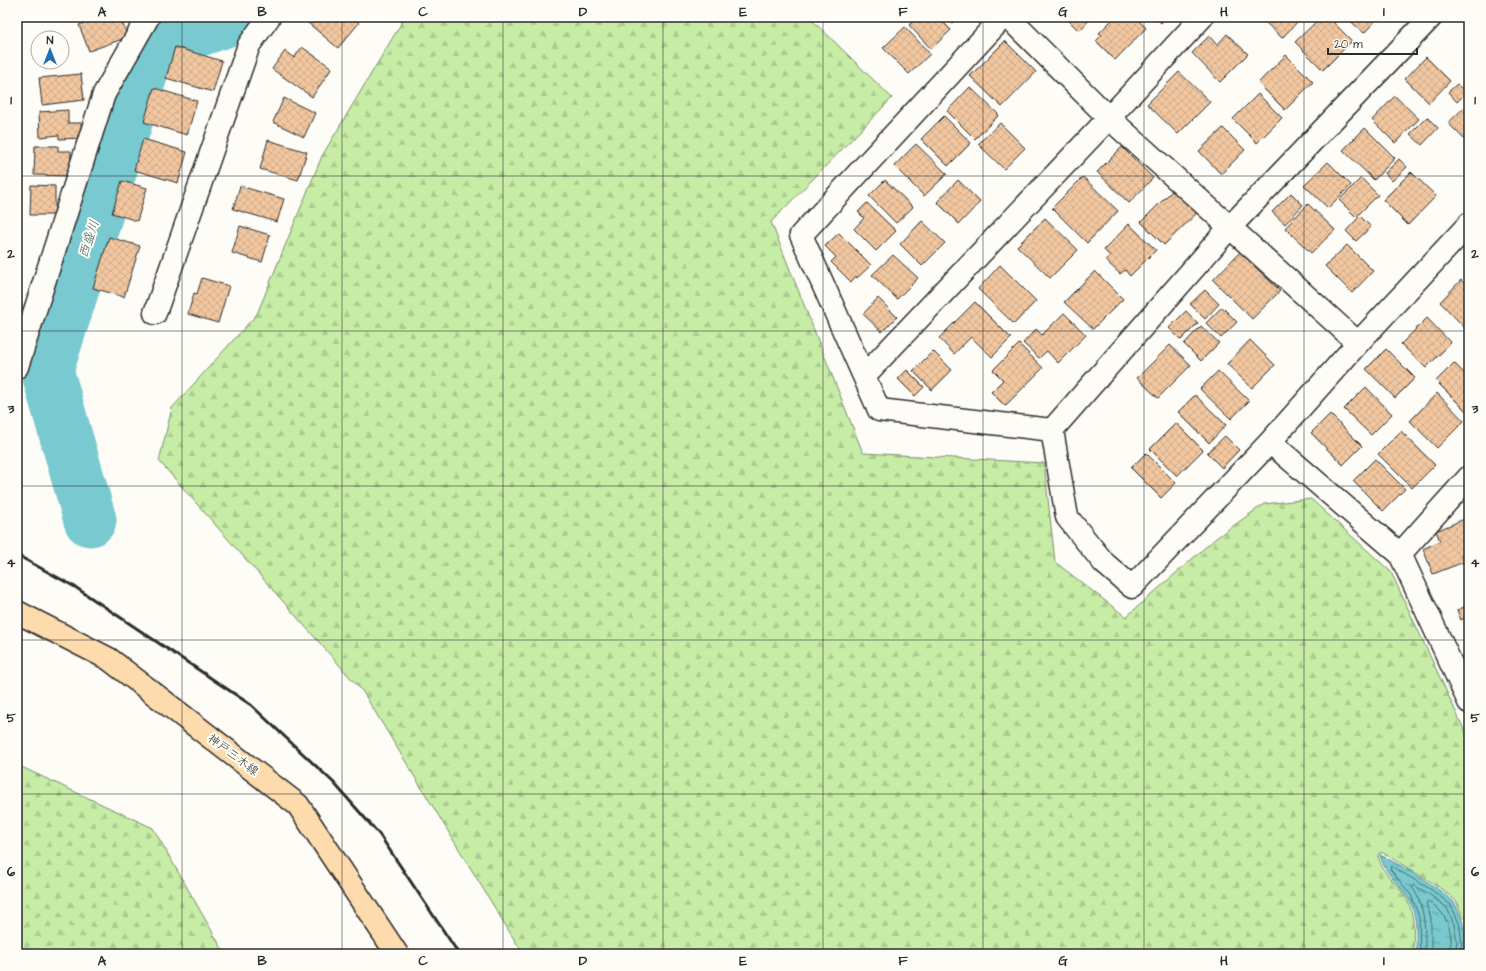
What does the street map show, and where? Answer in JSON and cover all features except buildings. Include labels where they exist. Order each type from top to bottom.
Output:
[{"type":"main road","name":"神戸三木線","points":[[17,612],[108,660],[298,805],[397,954]]},
{"type":"street","points":[[17,367],[104,94],[148,17]]},
{"type":"street","points":[[155,313],[249,45],[269,17]]},
{"type":"street","points":[[1003,17],[801,236],[879,410],[1052,430]]},
{"type":"street","points":[[1008,17],[1109,118],[1358,343]]},
{"type":"street","points":[[864,376],[1109,118],[1202,17]]},
{"type":"street","points":[[1052,430],[1230,227],[1431,17]]},
{"type":"street","points":[[1052,430],[1066,517],[1104,563],[1132,587],[1270,442],[1358,343],[1469,224]]},
{"type":"street","points":[[1270,442],[1400,554],[1469,702]]},
{"type":"street","points":[[1400,554],[1469,477]]},
{"type":"green space","points":[[405,17],[809,17],[892,98],[771,222],[863,453],[1044,463],[1055,562],[1126,617],[1216,538],[1264,504],[1311,499],[1391,572],[1469,740],[1469,954],[1465,954],[1468,942],[1465,921],[1456,901],[1436,885],[1383,853],[1380,853],[1378,856],[1383,869],[1403,893],[1410,906],[1414,940],[1413,954],[523,954],[363,692],[159,461],[172,408],[257,314],[322,156]]},
{"type":"green space","points":[[17,765],[153,828],[225,954],[17,954]]},
{"type":"water","points":[[1380,855],[1421,878],[1454,903],[1463,922],[1465,941],[1463,954],[1416,954],[1416,924],[1411,903],[1388,872]]},
{"type":"waterway","name":"西盛川","points":[[90,520],[47,370],[150,47],[237,17]]},
{"type":"railway","points":[[17,555],[75,587],[251,705],[333,782],[379,834],[459,954]]}]
